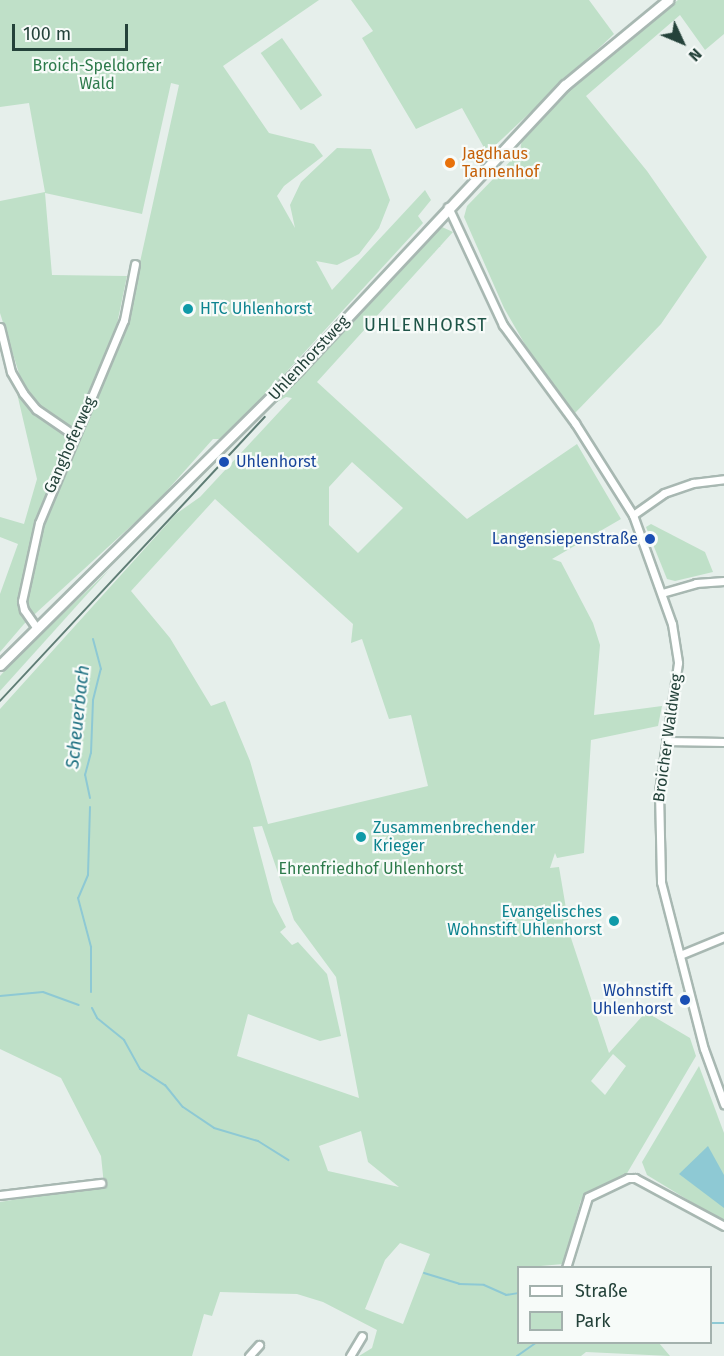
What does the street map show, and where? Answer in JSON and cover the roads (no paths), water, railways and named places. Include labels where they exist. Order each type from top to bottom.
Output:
[{"type":"main road","name":"Uhlenhorstweg","points":[[0,665],[36,627],[194,477],[565,85],[668,0]]},
{"type":"street","name":"Broicher Waldweg","points":[[448,207],[503,325],[574,423],[633,515],[672,624],[678,663],[659,792],[658,848],[668,917],[704,1049],[724,1104]]},
{"type":"street","name":"Ganghoferweg","points":[[36,627],[24,610],[22,601],[46,500],[124,320],[135,264]]},
{"type":"street","points":[[0,327],[11,372],[23,393],[36,409],[74,435]]},
{"type":"street","points":[[633,515],[664,493],[722,476]]},
{"type":"street","points":[[662,593],[696,583],[724,580]]},
{"type":"street","points":[[666,741],[724,741]]},
{"type":"street","points":[[680,955],[724,937]]},
{"type":"street","points":[[567,1266],[588,1197],[635,1178],[724,1226]]},
{"type":"street","points":[[0,1195],[101,1183]]},
{"type":"street","points":[[350,1356],[362,1336]]},
{"type":"street","points":[[249,1356],[259,1345]]},
{"type":"water","points":[[708,1146],[724,1175],[724,1208],[679,1174]]},
{"type":"waterway","name":"Scheuerbach","points":[[90,798],[85,775],[91,753],[93,700],[101,669],[93,639]]},
{"type":"waterway","name":"Scheuerbach","points":[[90,807],[88,875],[78,898],[91,947],[91,992]]},
{"type":"waterway","points":[[0,996],[43,992],[79,1005]]},
{"type":"waterway","points":[[92,1008],[97,1018],[124,1040],[140,1069],[165,1085],[183,1107],[214,1128],[258,1141],[288,1160]]},
{"type":"waterway","points":[[424,1273],[459,1284],[484,1285],[506,1295],[517,1293]]},
{"type":"waterway","points":[[712,1323],[724,1323]]},
{"type":"waterway","points":[[517,1356],[534,1344]]},
{"type":"tram line","points":[[0,701],[265,417]]},
{"type":"place","name":"Jagdhaus Tannenhof","points":[[450,163]]},
{"type":"place","name":"HTC Uhlenhorst","points":[[188,309]]},
{"type":"place","name":"Uhlenhorst","points":[[224,462]]},
{"type":"place","name":"Langensiepenstraße","points":[[650,539]]},
{"type":"place","name":"Zusammenbrechender Krieger","points":[[361,837]]},
{"type":"place","name":"Evangelisches Wohnstift Uhlenhorst","points":[[614,921]]},
{"type":"place","name":"Wohnstift Uhlenhorst","points":[[685,1000]]},
{"type":"district","name":"UHLENHORST","points":[[426,325]]},
{"type":"park label","name":"Broich-Speldorfer Wald","points":[[97,75]]},
{"type":"park label","name":"Ehrenfriedhof Uhlenhorst","points":[[371,869]]}]
